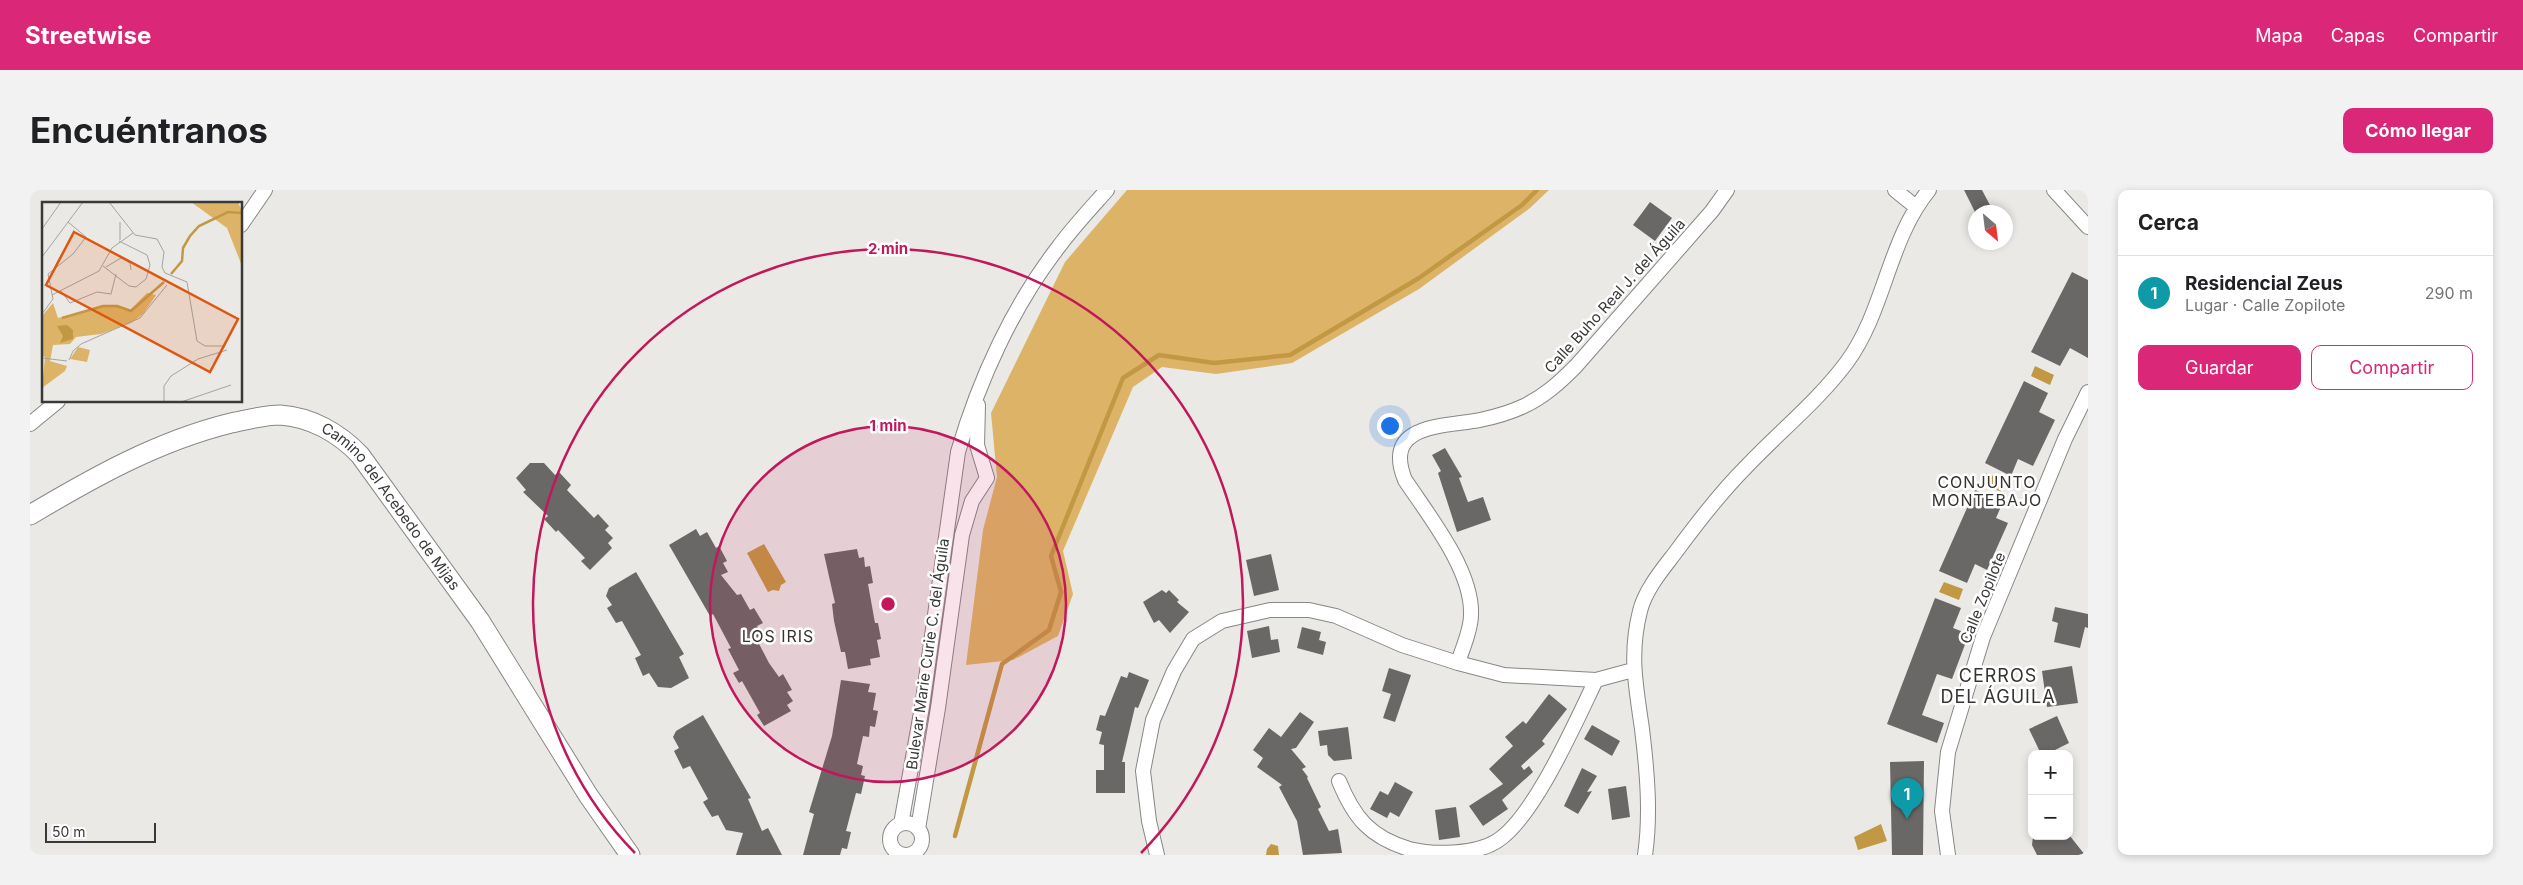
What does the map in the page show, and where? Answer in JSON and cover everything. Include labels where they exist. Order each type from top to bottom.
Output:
[{"type":"street","points":[[242,224],[265,190]]},
{"type":"street","name":"Bulevar Marie Curie C. del Águila","points":[[902,824],[922,707],[954,476],[965,428],[993,358],[1034,282],[1059,246],[1106,190]]},
{"type":"street","name":"Calle Buho Real J. del Águila","points":[[1458,663],[1471,616],[1469,596],[1461,570],[1405,480],[1400,466],[1401,452],[1408,438],[1421,429],[1481,420],[1524,406],[1553,389],[1576,366],[1706,219],[1727,190]]},
{"type":"street","points":[[1894,190],[1916,207]]},
{"type":"street","points":[[1646,855],[1647,788],[1642,730],[1633,670],[1635,639],[1640,609],[1657,578],[1744,468],[1825,388],[1848,361],[1865,329],[1901,238],[1916,207],[1929,190]]},
{"type":"street","points":[[2054,190],[2088,227]]},
{"type":"street","name":"Calle Zopilote","points":[[1948,855],[1942,811],[1948,752],[1983,637],[2066,438],[2088,392]]},
{"type":"street","name":"Bulevar Marie Curie C. del Águila","points":[[918,829],[938,708],[962,534],[972,501],[987,478],[978,445],[978,396]]},
{"type":"street","points":[[30,424],[57,402]]},
{"type":"street","name":"Camino del Acebedo de Mijas","points":[[30,515],[78,486],[155,447],[212,428],[279,415],[300,418],[335,434],[360,455],[480,621],[588,795],[630,855]]},
{"type":"street","points":[[982,488],[964,492],[954,476],[963,463],[969,461],[979,464],[985,470]]},
{"type":"street","points":[[1156,855],[1149,821],[1143,770],[1153,720],[1174,671],[1193,639],[1222,621],[1270,610],[1309,610],[1336,616],[1402,645],[1458,663],[1504,674],[1596,680],[1633,670]]},
{"type":"street","points":[[1338,781],[1349,807],[1366,826],[1386,842],[1416,852],[1448,854],[1472,851],[1497,842],[1517,822],[1544,782],[1596,680]]},
{"type":"street","points":[[902,824],[912,824],[918,829],[922,843],[912,854],[902,855],[895,853],[891,845],[890,835],[893,830],[902,824]]},
{"type":"shaded area","points":[[1127,190],[1549,190],[1530,208],[1419,289],[1292,363],[1216,374],[1162,367],[1133,387],[1063,551],[1073,594],[1058,636],[1013,660],[966,665],[983,530],[997,477],[991,413],[1065,262]]},
{"type":"shaded area","points":[[2035,366],[2054,375],[2050,385],[2031,376]]},
{"type":"shaded area","points":[[1986,473],[2005,481],[2001,492],[1982,483]]},
{"type":"shaded area","points":[[764,544],[786,582],[781,585],[779,591],[773,590],[768,592],[747,553]]},
{"type":"shaded area","points":[[1944,582],[1963,589],[1959,600],[1939,592]]},
{"type":"shaded area","points":[[1881,824],[1887,841],[1858,850],[1854,837]]},
{"type":"shaded area","points":[[1271,844],[1278,846],[1279,855],[1266,855],[1267,849]]},
{"type":"building","points":[[1964,190],[1982,190],[1990,205],[1972,205]]},
{"type":"building","points":[[1650,202],[1672,218],[1655,241],[1633,225]]},
{"type":"building","points":[[2072,272],[2088,280],[2088,358],[2070,348],[2060,366],[2031,352]]},
{"type":"building","points":[[2024,381],[2048,393],[2039,412],[2055,420],[2033,466],[2018,459],[2011,476],[1985,463]]},
{"type":"building","points":[[1445,448],[1462,477],[1459,478],[1468,502],[1483,497],[1491,520],[1457,532],[1438,473],[1441,471],[1432,455]]},
{"type":"building","points":[[530,463],[544,463],[555,475],[559,472],[571,485],[567,490],[594,518],[598,514],[609,526],[605,530],[613,538],[608,543],[612,548],[590,570],[581,561],[585,558],[558,530],[556,532],[544,519],[548,516],[523,492],[526,490],[516,478]]},
{"type":"building","points":[[1975,490],[2003,502],[1996,518],[2008,523],[1987,570],[1975,564],[1967,583],[1939,571]]},
{"type":"building","points":[[696,529],[700,536],[707,532],[716,548],[719,546],[727,561],[723,563],[728,572],[721,575],[737,595],[741,594],[750,610],[754,608],[763,623],[757,626],[762,635],[756,638],[769,663],[779,677],[783,674],[792,690],[787,692],[793,701],[787,705],[791,711],[764,726],[757,715],[760,713],[742,681],[739,683],[733,673],[739,670],[728,649],[731,648],[713,614],[710,616],[669,545]]},
{"type":"building","points":[[857,549],[859,558],[864,557],[865,567],[870,566],[873,583],[868,584],[875,623],[878,623],[881,639],[877,640],[880,657],[870,659],[871,665],[848,669],[845,652],[841,652],[834,621],[832,604],[835,603],[824,554]]},
{"type":"building","points":[[1271,554],[1279,590],[1254,596],[1246,560]]},
{"type":"building","points":[[636,572],[684,654],[679,657],[689,678],[671,688],[658,687],[649,673],[643,676],[635,658],[641,655],[622,621],[616,623],[607,608],[612,605],[606,596],[609,588]]},
{"type":"building","points":[[1162,590],[1166,593],[1169,590],[1179,600],[1177,602],[1189,612],[1170,633],[1159,620],[1154,623],[1143,602]]},
{"type":"building","points":[[1935,598],[1961,608],[1953,628],[1969,634],[1952,679],[1937,674],[1922,715],[1944,723],[1937,743],[1887,724]]},
{"type":"building","points":[[2055,607],[2088,614],[2088,628],[2085,627],[2080,648],[2054,642],[2058,623],[2052,621]]},
{"type":"building","points":[[1269,626],[1271,640],[1278,639],[1280,652],[1252,658],[1247,631]]},
{"type":"building","points":[[1302,627],[1321,632],[1319,640],[1326,642],[1323,655],[1297,648]]},
{"type":"building","points":[[2072,666],[2078,703],[2047,707],[2042,671]]},
{"type":"building","points":[[1389,668],[1411,675],[1395,722],[1383,718],[1391,694],[1382,691]]},
{"type":"building","points":[[1129,672],[1149,680],[1138,708],[1135,707],[1122,762],[1125,762],[1125,793],[1096,793],[1096,770],[1104,770],[1104,745],[1099,744],[1102,732],[1096,730],[1100,715],[1105,716],[1121,676],[1127,678]]},
{"type":"building","points":[[841,680],[870,684],[868,692],[876,693],[873,710],[878,711],[875,727],[870,726],[869,737],[863,736],[857,764],[863,766],[861,775],[865,776],[861,794],[856,793],[846,831],[851,832],[847,849],[842,848],[840,855],[803,855],[814,814],[809,812],[832,736]]},
{"type":"building","points":[[1549,694],[1567,709],[1542,741],[1545,744],[1521,766],[1524,770],[1529,766],[1533,772],[1502,800],[1508,809],[1483,826],[1469,806],[1503,784],[1489,769],[1513,746],[1505,737],[1523,721],[1526,724]]},
{"type":"building","points":[[1300,712],[1314,722],[1296,748],[1291,749],[1306,767],[1302,769],[1308,777],[1321,807],[1318,809],[1329,831],[1338,829],[1342,853],[1303,855],[1297,821],[1279,787],[1282,785],[1257,767],[1263,758],[1253,750],[1269,728],[1281,737]]},
{"type":"building","points":[[703,715],[751,798],[748,799],[762,831],[768,828],[782,855],[736,855],[743,833],[726,830],[718,815],[712,817],[703,802],[708,799],[690,766],[683,769],[674,751],[679,748],[673,737],[676,731]]},
{"type":"building","points":[[2057,716],[2069,743],[2055,750],[2039,750],[2029,729]]},
{"type":"building","points":[[1592,725],[1620,741],[1612,756],[1584,739]]},
{"type":"building","points":[[1348,727],[1352,759],[1334,761],[1328,755],[1327,745],[1320,746],[1318,731]]},
{"type":"building","points":[[1924,761],[1923,855],[1892,855],[1890,762]]},
{"type":"building","points":[[1582,768],[1597,776],[1587,792],[1592,791],[1578,814],[1564,806]]},
{"type":"building","points":[[1395,782],[1413,792],[1399,817],[1390,812],[1387,818],[1370,809],[1380,791],[1388,795]]},
{"type":"building","points":[[1626,786],[1630,817],[1612,820],[1608,789]]},
{"type":"building","points":[[1456,807],[1460,837],[1439,840],[1435,810]]},
{"type":"building","points":[[2033,840],[2073,840],[2085,855],[2037,855],[2032,845]]},
{"type":"waterway","points":[[955,836],[1002,664],[1049,630],[1061,592],[1051,556],[1123,378],[1159,355],[1214,363],[1290,355],[1419,278],[1522,205],[1537,190]]},
{"type":"place","name":"Residencial Zeus","points":[[1907,819]]},
{"type":"district","name":"CONJUNTO MONTEBAJO","points":[[1987,491]]},
{"type":"district","name":"LOS IRIS","points":[[778,636]]},
{"type":"district","name":"CERROS DEL ÁGUILA","points":[[1998,686]]}]
